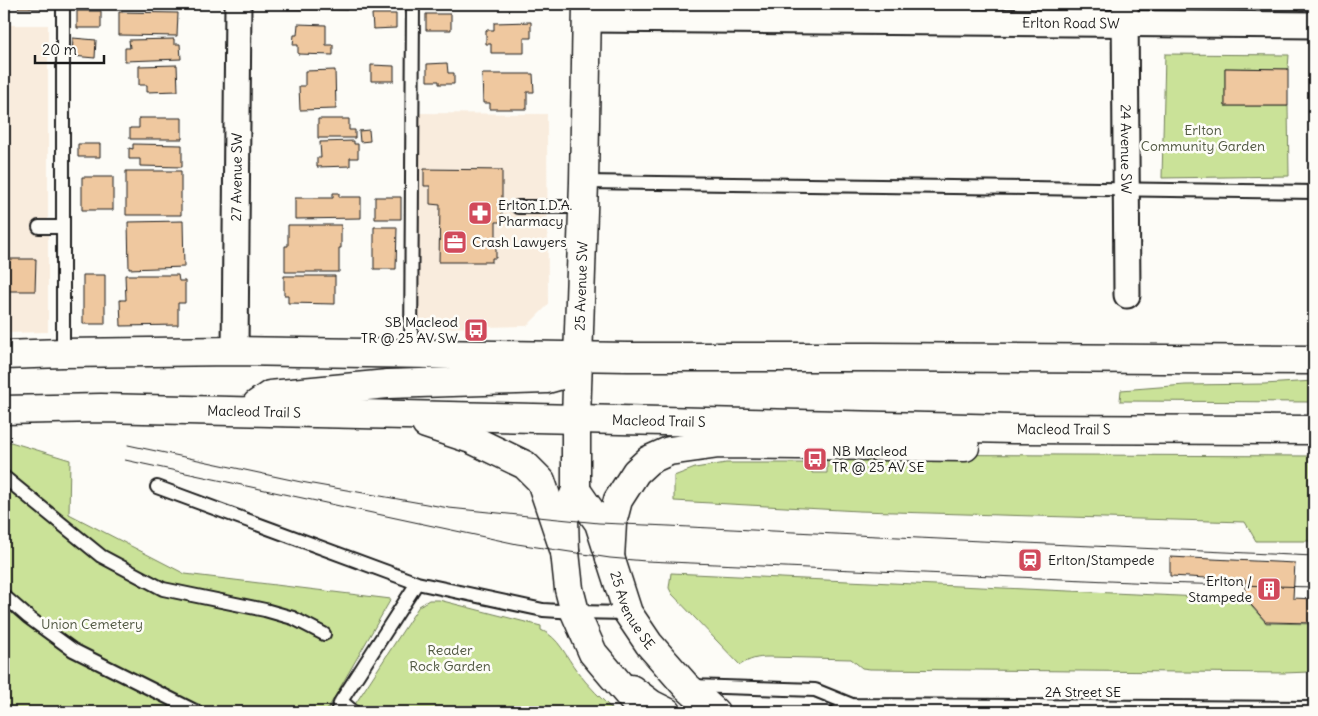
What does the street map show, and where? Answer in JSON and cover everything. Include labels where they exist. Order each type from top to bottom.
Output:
[{"type":"main road","name":"25 Avenue SW","points":[[576,418],[587,12]]},
{"type":"main road","points":[[4,355],[235,351],[578,357],[1314,360]]},
{"type":"main road","points":[[246,412],[270,395],[388,384],[547,379],[565,374],[578,357]]},
{"type":"main road","name":"Macleod Trail S","points":[[4,410],[101,408],[1013,429],[1314,430]]},
{"type":"main road","points":[[401,415],[471,439],[525,465],[541,481],[565,552]]},
{"type":"main road","points":[[576,418],[576,490],[564,519],[569,589],[575,612],[593,653],[643,712]]},
{"type":"main road","points":[[610,558],[612,523],[618,500],[636,472],[650,460],[669,451],[719,444],[1045,448],[1073,429]]},
{"type":"main road","name":"25 Avenue SE","points":[[576,490],[599,523],[628,613],[649,644],[686,686],[715,712]]},
{"type":"main road","points":[[613,676],[651,704],[667,712]]},
{"type":"street","name":"27 Avenue SW","points":[[235,351],[238,4]]},
{"type":"street","name":"Erlton Road SW","points":[[587,12],[1125,14],[1314,25]]},
{"type":"street","name":"24 Avenue SW","points":[[1125,14],[1127,295]]},
{"type":"lane","points":[[62,353],[63,4]]},
{"type":"lane","points":[[411,354],[413,4]]},
{"type":"lane","points":[[518,208],[583,195],[1126,190],[1314,192]]},
{"type":"lane","points":[[39,227],[62,227]]},
{"type":"lane","points":[[4,477],[100,556],[163,589],[265,610],[293,618],[324,634]]},
{"type":"lane","points":[[157,487],[417,583],[544,610],[628,613]]},
{"type":"lane","points":[[354,712],[339,707],[417,583]]},
{"type":"lane","points":[[4,596],[28,617],[72,650],[197,712]]},
{"type":"lane","name":"2A Street SE","points":[[686,686],[815,690],[852,705],[927,709],[1267,710],[1314,708]]},
{"type":"lane","name":"2A Street SE","points":[[836,712],[852,705]]},
{"type":"shaded area","points":[[4,25],[48,25],[48,332],[4,333]]},
{"type":"shaded area","points":[[411,113],[547,114],[548,305],[527,326],[404,329]]},
{"type":"green space","name":"Erlton Community Garden","points":[[1165,54],[1289,55],[1288,69],[1225,68],[1225,106],[1288,106],[1289,176],[1162,178]]},
{"type":"green space","points":[[1314,381],[1314,402],[1120,401],[1121,390],[1185,385]]},
{"type":"green space","name":"Union Cemetery","points":[[4,440],[70,460],[69,514],[185,574],[391,599],[326,712],[4,712]]},
{"type":"green space","points":[[827,454],[1314,456],[1314,541],[1256,541],[1245,522],[859,511],[674,501],[674,476],[695,468],[726,463],[812,463],[812,473],[827,473]]},
{"type":"green space","points":[[671,573],[1245,599],[1266,623],[1314,624],[1314,669],[1309,672],[1284,673],[870,669],[862,668],[851,659],[769,657],[761,657],[740,665],[672,594],[669,588]]},
{"type":"green space","name":"Reader Rock Garden","points":[[429,600],[439,600],[541,626],[541,630],[553,637],[562,648],[581,677],[615,712],[350,712],[419,606]]},
{"type":"building","points":[[18,4],[52,4],[52,8],[18,8]]},
{"type":"building","points":[[287,4],[347,4],[347,10],[287,9]]},
{"type":"building","points":[[374,4],[399,4],[399,9],[374,9]]},
{"type":"building","points":[[77,11],[101,11],[101,28],[77,28]]},
{"type":"building","points":[[119,12],[178,13],[177,36],[119,35]]},
{"type":"building","points":[[372,14],[396,14],[396,28],[373,29]]},
{"type":"building","points":[[426,14],[451,14],[451,30],[426,30]]},
{"type":"building","points":[[531,22],[531,38],[524,38],[524,53],[491,53],[491,44],[486,44],[486,30],[494,30],[494,23]]},
{"type":"building","points":[[298,24],[326,25],[326,45],[333,45],[333,55],[298,54],[298,45],[293,45],[294,35],[297,35]]},
{"type":"building","points":[[73,38],[96,40],[95,58],[72,56]]},
{"type":"building","points":[[174,39],[174,44],[180,44],[181,59],[125,61],[125,48],[130,48],[129,40]]},
{"type":"building","points":[[447,63],[448,73],[454,73],[454,84],[439,84],[439,81],[427,81],[427,64]]},
{"type":"building","points":[[177,65],[178,91],[147,92],[147,85],[139,85],[139,66]]},
{"type":"building","points":[[371,65],[394,66],[394,81],[371,81]]},
{"type":"building","points":[[1225,68],[1288,69],[1288,106],[1225,106]]},
{"type":"building","points":[[335,70],[336,109],[300,110],[299,86],[305,86],[305,71]]},
{"type":"building","points":[[482,74],[533,74],[534,92],[527,92],[527,109],[490,109],[490,103],[483,103]]},
{"type":"building","points":[[139,118],[182,118],[182,139],[130,139],[130,128],[139,128]]},
{"type":"building","points":[[318,119],[349,119],[349,130],[355,130],[355,138],[318,138]]},
{"type":"building","points":[[369,130],[370,141],[360,142],[359,131]]},
{"type":"building","points":[[354,141],[354,144],[358,144],[358,158],[350,158],[350,166],[317,167],[317,158],[321,158],[320,142]]},
{"type":"building","points":[[78,144],[100,144],[100,157],[78,157]]},
{"type":"building","points":[[133,144],[182,145],[182,167],[140,166],[140,159],[129,159],[129,148],[133,149]]},
{"type":"building","points":[[424,169],[502,170],[502,222],[496,222],[496,258],[492,258],[492,262],[439,262],[440,205],[430,204],[430,186],[424,186]]},
{"type":"building","points":[[126,171],[181,171],[181,215],[126,215]]},
{"type":"building","points":[[82,177],[113,177],[113,210],[82,210]]},
{"type":"building","points":[[333,193],[339,193],[339,197],[361,197],[361,218],[295,219],[295,198],[333,198]]},
{"type":"building","points":[[375,197],[401,197],[401,219],[375,219]]},
{"type":"building","points":[[183,221],[184,267],[129,269],[128,222]]},
{"type":"building","points":[[288,225],[341,225],[339,272],[285,272],[285,246],[288,246]]},
{"type":"building","points":[[374,227],[397,227],[396,269],[374,269]]},
{"type":"building","points":[[4,259],[36,259],[35,291],[4,291]]},
{"type":"building","points":[[83,275],[105,275],[105,324],[83,324]]},
{"type":"building","points":[[125,275],[178,275],[179,281],[185,281],[185,303],[178,303],[178,325],[121,326],[120,300],[126,300]]},
{"type":"building","points":[[284,276],[335,276],[335,304],[288,303],[288,295],[284,295]]},
{"type":"building","name":"Erlton / Stampede","points":[[1170,557],[1295,563],[1293,598],[1314,599],[1314,623],[1266,622],[1245,598],[1245,580],[1170,576]]},
{"type":"tram line","points":[[128,445],[301,482],[449,508],[599,523],[1314,556]]},
{"type":"tram line","points":[[125,460],[517,544],[610,558],[1155,583],[1314,587]]},
{"type":"place","name":"Erlton I.D.A. Pharmacy","points":[[480,213]]},
{"type":"place","name":"Crash Lawyers","points":[[455,242]]},
{"type":"place","name":"SB Macleod TR @ 25 AV SW","points":[[476,330]]},
{"type":"place","name":"NB Macleod TR @ 25 AV SE","points":[[815,459]]},
{"type":"place","name":"Erlton/Stampede","points":[[1030,560]]},
{"type":"place","name":"Erlton / Stampede","points":[[1269,589]]}]
